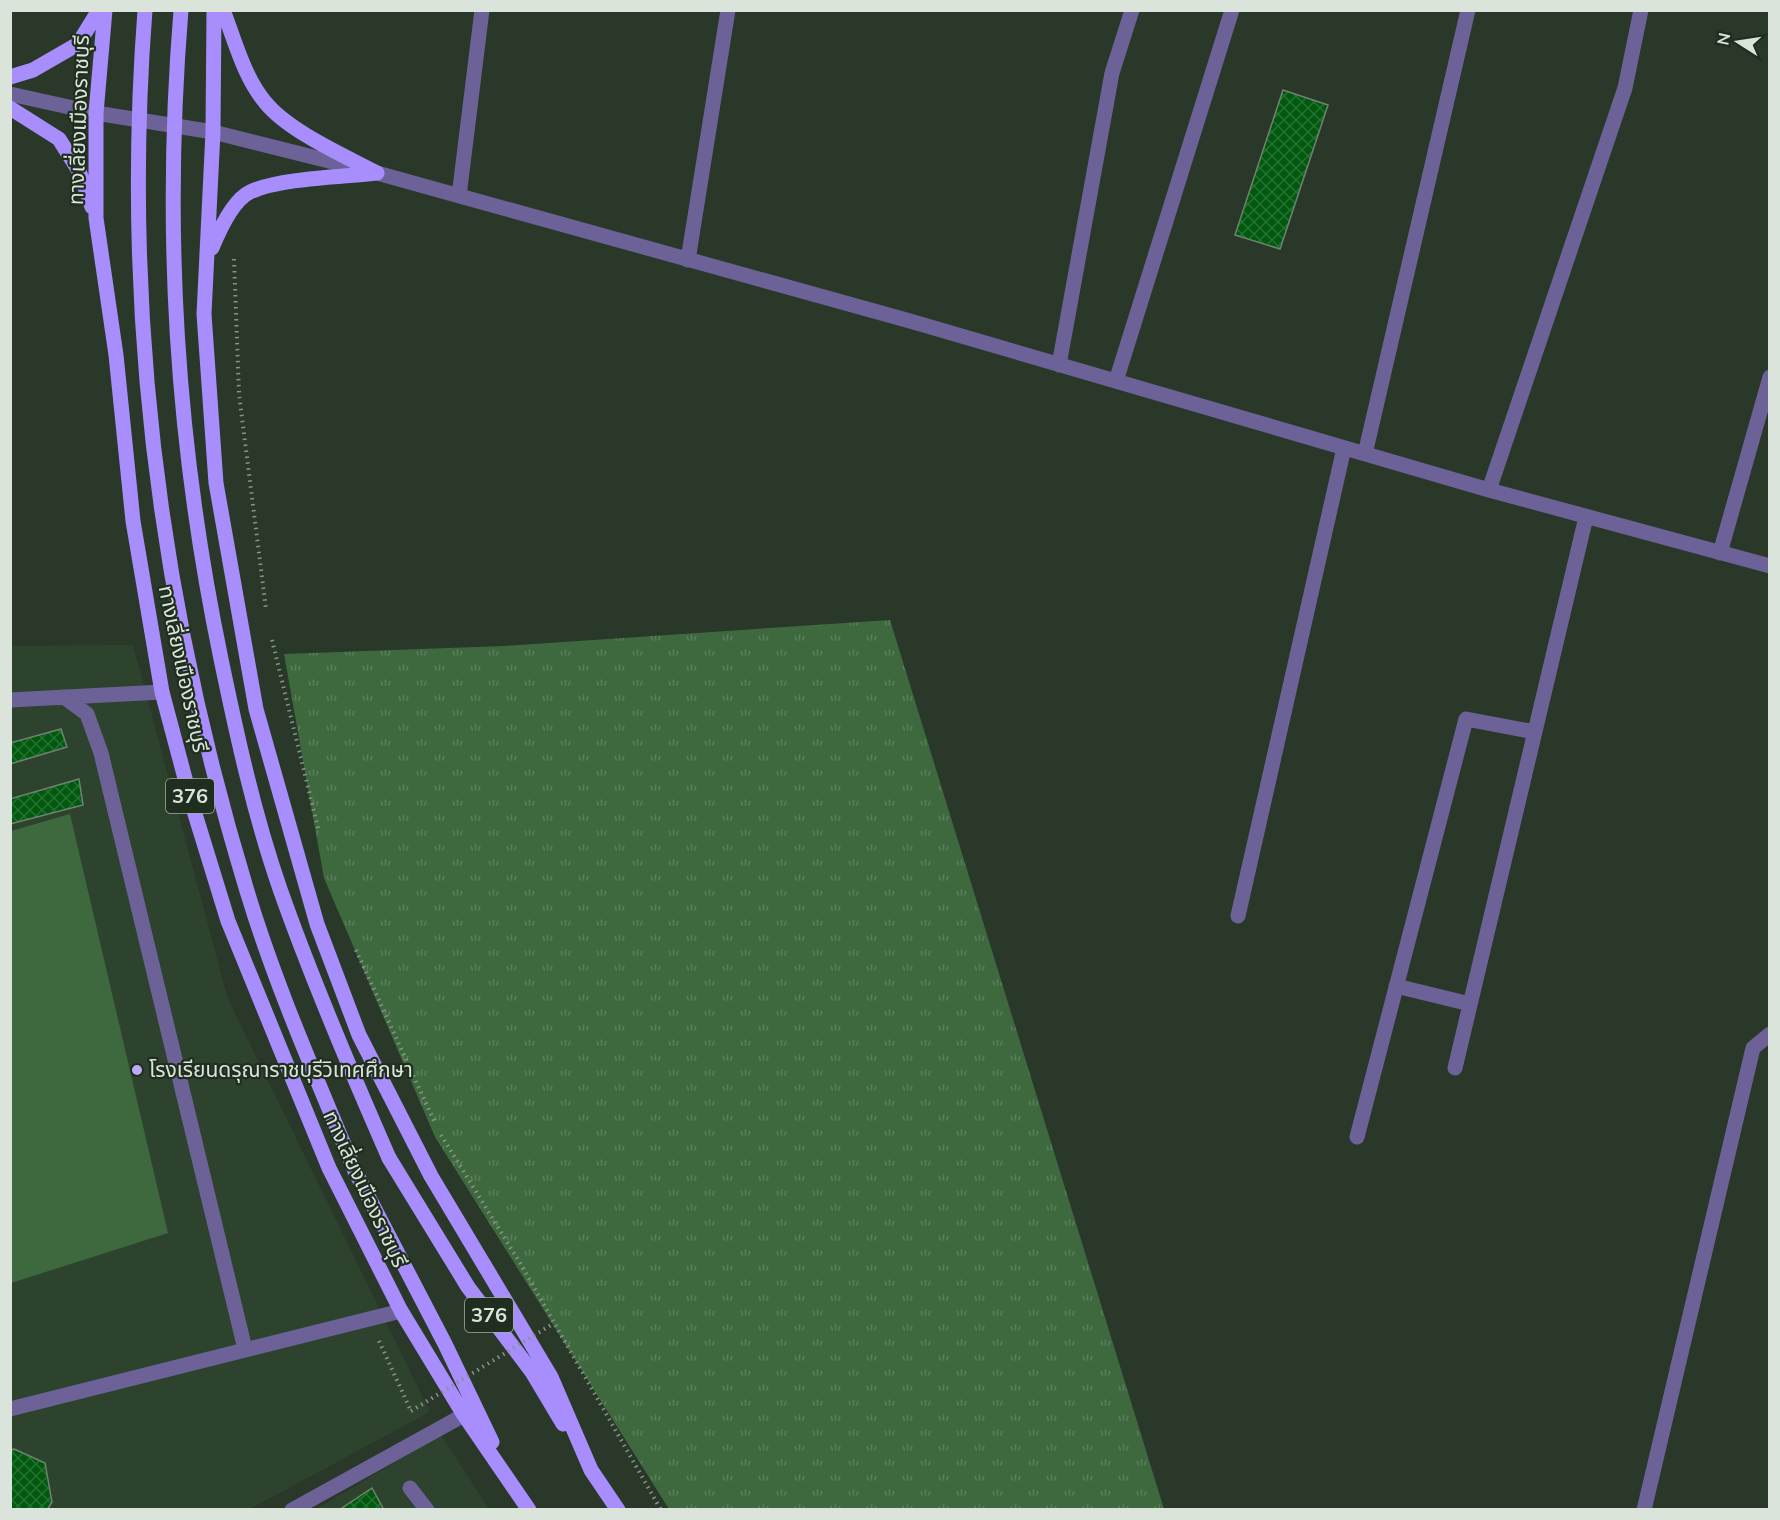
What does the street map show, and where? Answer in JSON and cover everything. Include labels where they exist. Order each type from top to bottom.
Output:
[{"type":"main road","points":[[10,77],[33,70],[78,44],[99,10]]},
{"type":"main road","name":"ทางเลี่ยงเมืองราชบุรี","points":[[105,10],[96,113],[96,218],[116,355],[132,521],[162,692],[191,801],[228,921],[329,1168],[401,1311],[464,1415],[528,1509]]},
{"type":"main road","name":"ทางเลี่ยงเมืองราชบุรี","points":[[145,10],[139,85],[138,252],[143,353],[173,591],[204,742],[248,894],[298,1033],[355,1171],[449,1352],[509,1480]]},
{"type":"main road","name":"ทางเลี่ยงเมืองราชบุรี","points":[[181,10],[174,100],[171,205],[184,435],[206,588],[238,741],[279,886],[333,1030],[389,1158],[468,1287],[532,1372],[591,1470],[618,1509]]},
{"type":"main road","name":"ทางเลี่ยงเมืองราชบุรี","points":[[214,10],[213,132],[204,314],[216,483],[255,710],[316,924],[359,1035],[431,1176],[552,1377],[591,1470]]},
{"type":"main road","points":[[223,10],[242,62],[265,103],[308,137],[377,173]]},
{"type":"main road","points":[[10,108],[59,139],[79,171],[96,218]]},
{"type":"main road","points":[[207,259],[223,222],[249,192],[296,181],[377,173]]},
{"type":"street","points":[[459,196],[482,10]]},
{"type":"street","points":[[688,260],[728,10]]},
{"type":"street","points":[[1059,365],[1112,73],[1132,10]]},
{"type":"street","points":[[1116,381],[1232,10]]},
{"type":"street","points":[[1365,454],[1468,10]]},
{"type":"street","points":[[1489,490],[1625,88],[1641,10]]},
{"type":"street","points":[[10,94],[96,113],[213,132],[377,173],[1116,381],[1586,518],[1770,566]]},
{"type":"street","points":[[1720,553],[1770,377]]},
{"type":"street","points":[[1238,915],[1344,448]]},
{"type":"street","points":[[1455,1068],[1586,518]]},
{"type":"street","points":[[10,700],[162,692]]},
{"type":"street","points":[[64,698],[87,714],[101,753],[245,1349]]},
{"type":"street","points":[[1357,1137],[1466,719],[1535,732]]},
{"type":"street","points":[[1396,986],[1470,1005]]},
{"type":"street","points":[[1644,1509],[1753,1048],[1770,1034]]},
{"type":"street","points":[[10,1409],[401,1311]]},
{"type":"street","points":[[292,1509],[464,1415]]},
{"type":"street","points":[[410,1488],[427,1509]]},
{"type":"path","points":[[235,248],[238,394],[267,616]]},
{"type":"path","points":[[271,639],[320,834]]},
{"type":"path","points":[[354,947],[439,1132],[514,1254],[661,1509]]},
{"type":"path","points":[[511,1266],[514,1254]]},
{"type":"path","points":[[377,1337],[411,1411],[551,1325]]},
{"type":"shaded area","name":"โรงเรียนดรุณาราชบุรีวิเทศศึกษา","points":[[133,645],[228,999],[430,1412],[250,1509],[11,1509],[10,646]]},
{"type":"shaded area","points":[[441,1435],[489,1509],[315,1510]]},
{"type":"green space","points":[[890,620],[1164,1509],[669,1509],[435,1137],[324,878],[284,654],[504,646]]},
{"type":"green space","points":[[70,814],[168,1233],[11,1283],[11,831]]},
{"type":"building","points":[[1283,90],[1328,105],[1280,249],[1235,235]]},
{"type":"building","points":[[61,729],[67,747],[10,764],[10,743]]},
{"type":"building","points":[[79,779],[83,805],[10,824],[10,799]]},
{"type":"building","points":[[14,1449],[45,1463],[52,1502],[47,1510],[10,1510],[10,1450]]},
{"type":"building","points":[[372,1488],[384,1510],[339,1510]]},
{"type":"place","name":"โรงเรียนดรุณาราชบุรีวิเทศศึกษา","points":[[137,1070]]}]
